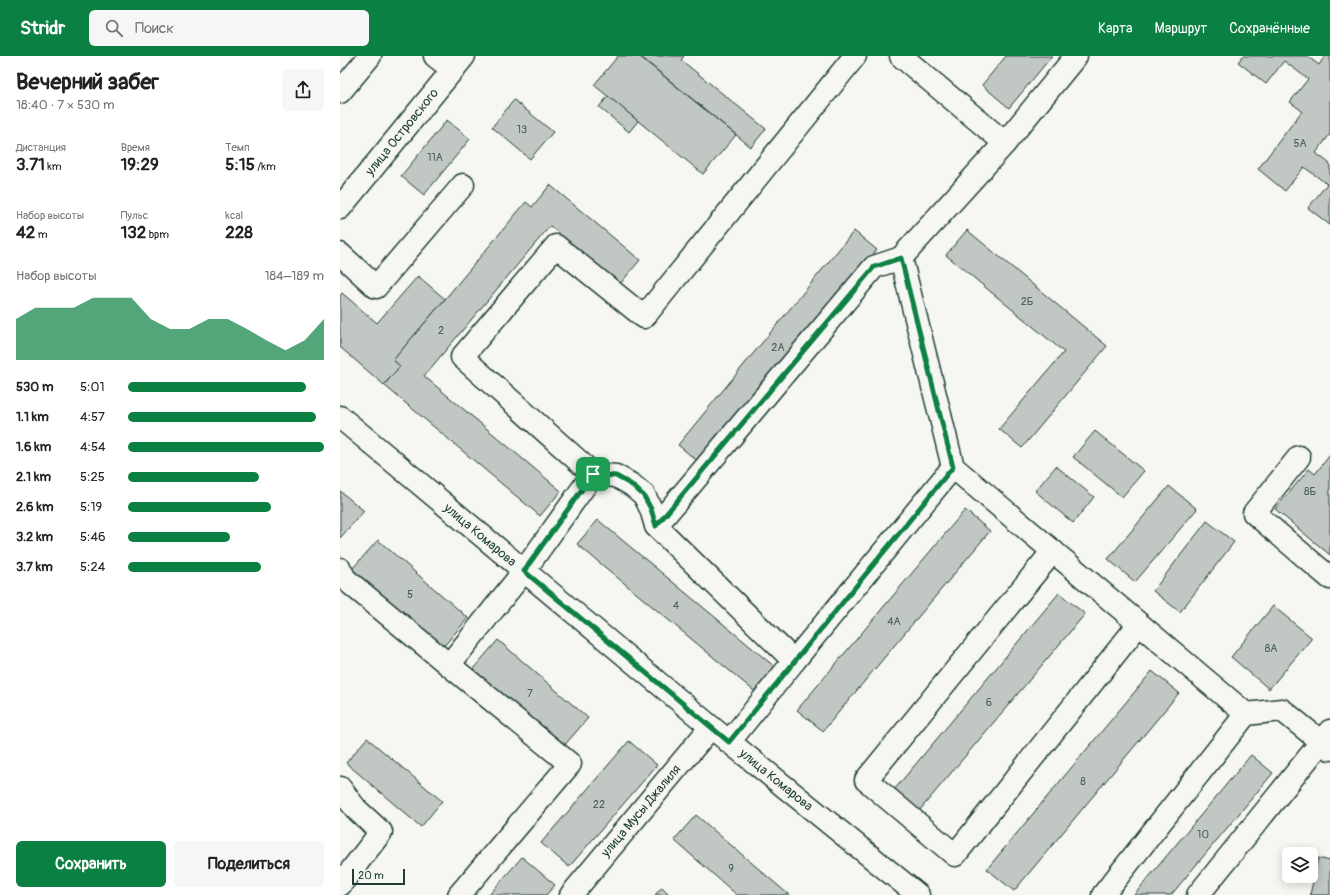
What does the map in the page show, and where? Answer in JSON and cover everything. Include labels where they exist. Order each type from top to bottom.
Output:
[{"type":"street","points":[[340,92],[370,56]]},
{"type":"street","points":[[435,56],[458,63]]},
{"type":"street","points":[[794,661],[656,526],[651,509],[644,496],[632,485],[616,476],[593,474],[462,357],[556,246],[644,317],[856,56]]},
{"type":"street","points":[[901,56],[1004,143]]},
{"type":"street","points":[[656,526],[874,267],[901,258],[1004,143],[1076,56]]},
{"type":"street","name":"улица Островского","points":[[340,208],[458,63]]},
{"type":"street","points":[[340,254],[376,287],[463,185]]},
{"type":"street","points":[[901,258],[953,467],[1246,714]]},
{"type":"street","name":"улица Комарова","points":[[340,418],[729,742],[918,895]]},
{"type":"street","points":[[1298,457],[1254,513],[1330,578]]},
{"type":"street","points":[[729,742],[953,467]]},
{"type":"street","points":[[448,665],[524,571],[593,474]]},
{"type":"street","points":[[1053,551],[866,780],[955,855],[1139,624]]},
{"type":"street","points":[[340,569],[346,579],[448,665],[570,764],[459,895]]},
{"type":"street","points":[[1103,895],[1246,714],[1282,710],[1327,741],[1198,895]]},
{"type":"street","name":"улица Мусы Джалиля","points":[[571,895],[711,727]]},
{"type":"street","points":[[340,788],[356,809],[381,832],[340,885]]},
{"type":"building","points":[[618,56],[639,56],[736,135],[703,174],[594,85]]},
{"type":"building","points":[[684,56],[681,60],[766,129],[751,147],[641,57]]},
{"type":"building","points":[[1006,56],[1052,56],[1009,108],[982,85]]},
{"type":"building","points":[[1243,56],[1307,56],[1319,65],[1325,56],[1330,56],[1330,134],[1316,153],[1330,164],[1330,225],[1308,208],[1327,184],[1304,167],[1285,191],[1258,169],[1302,111],[1290,102],[1308,79],[1284,61],[1266,84],[1238,62]]},
{"type":"building","points":[[608,96],[638,121],[629,132],[599,107]]},
{"type":"building","points":[[514,100],[553,132],[530,159],[492,127]]},
{"type":"building","points":[[447,120],[470,139],[424,195],[401,176]]},
{"type":"building","points":[[550,185],[640,260],[620,284],[550,226],[424,376],[561,491],[540,516],[384,385],[400,366],[393,360],[526,202],[532,207]]},
{"type":"building","points":[[967,230],[1107,346],[1022,448],[999,429],[1064,352],[946,255]]},
{"type":"building","points":[[854,231],[877,250],[701,464],[678,445]]},
{"type":"building","points":[[418,276],[445,299],[393,360],[400,366],[384,385],[340,347],[340,296],[342,293],[377,323]]},
{"type":"building","points":[[1095,431],[1144,471],[1122,497],[1073,457]]},
{"type":"building","points":[[1330,455],[1330,555],[1275,509],[1309,469],[1315,474]]},
{"type":"building","points":[[1056,466],[1094,497],[1073,523],[1035,491]]},
{"type":"building","points":[[1169,486],[1197,509],[1135,582],[1108,559]]},
{"type":"building","points":[[340,491],[364,511],[340,538]]},
{"type":"building","points":[[965,510],[990,531],[823,731],[797,710]]},
{"type":"building","points":[[598,520],[775,667],[754,691],[577,544]]},
{"type":"building","points":[[1207,521],[1234,542],[1180,612],[1153,591]]},
{"type":"building","points":[[378,540],[468,618],[443,647],[352,569]]},
{"type":"building","points":[[1059,593],[1085,614],[919,811],[894,790]]},
{"type":"building","points":[[1273,606],[1312,638],[1269,689],[1231,657]]},
{"type":"building","points":[[498,640],[588,718],[563,747],[473,669]]},
{"type":"building","points":[[1152,671],[1179,693],[1014,891],[987,869]]},
{"type":"building","points":[[367,738],[442,801],[421,827],[346,763]]},
{"type":"building","points":[[629,741],[657,765],[569,867],[541,843]]},
{"type":"building","points":[[1251,755],[1273,773],[1171,895],[1134,895]]},
{"type":"building","points":[[696,815],[789,895],[737,895],[674,840]]},
{"type":"building","points":[[522,857],[555,885],[546,895],[489,895]]},
{"type":"building","points":[[1318,858],[1330,861],[1330,895],[1310,895],[1313,883],[1318,883]]},
{"type":"building","points":[[662,887],[670,895],[655,895]]},
{"type":"route","points":[[901,258],[953,467],[729,742],[524,571],[593,474],[616,476],[632,485],[644,496],[651,509],[656,526],[874,267],[901,258]]}]
